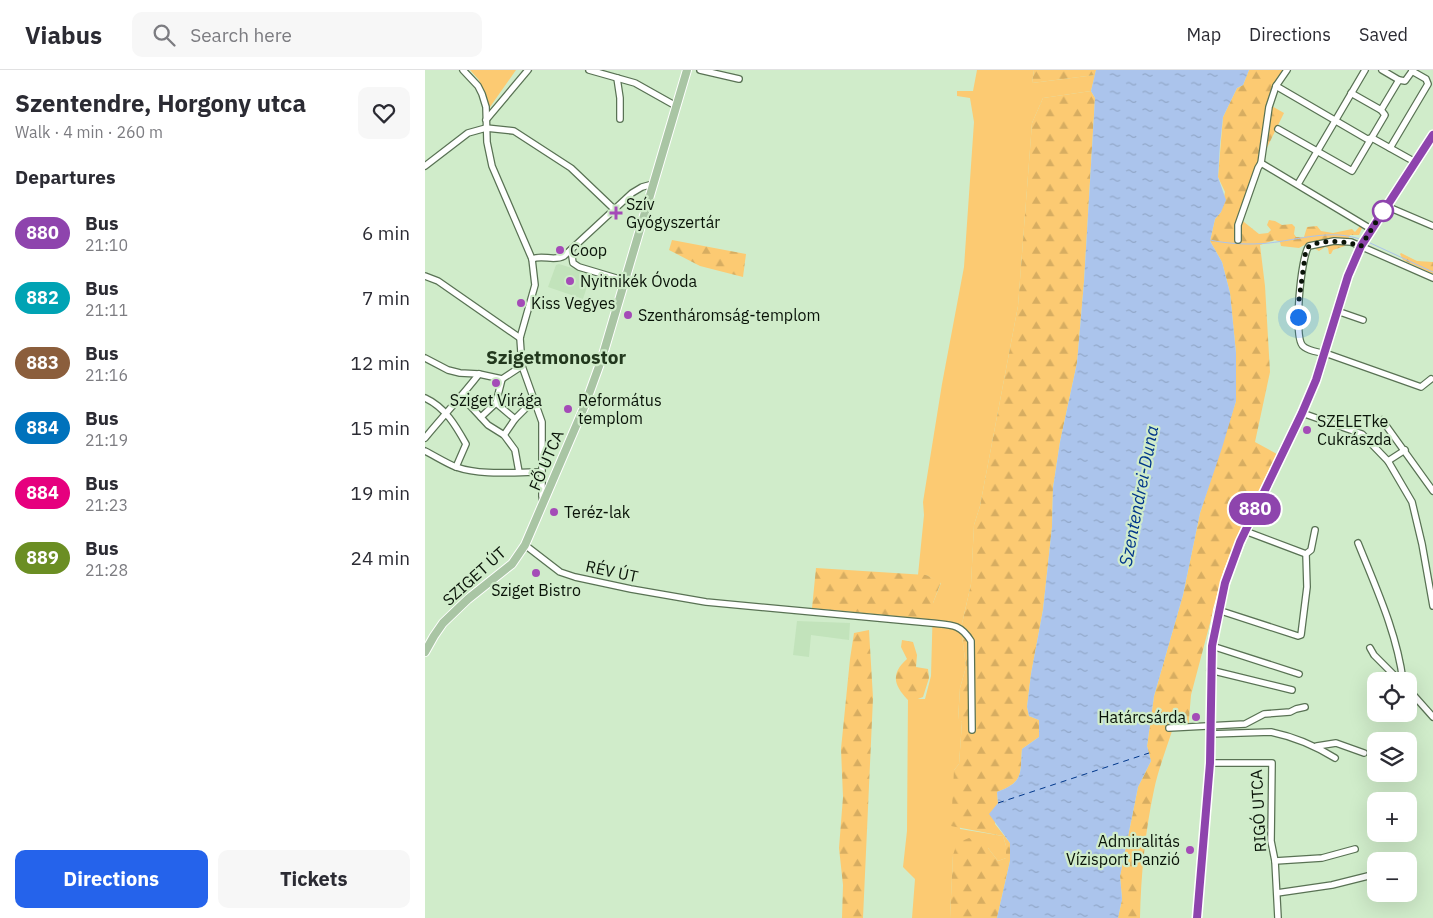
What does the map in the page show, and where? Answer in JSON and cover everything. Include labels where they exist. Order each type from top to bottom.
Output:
[{"type":"main road","name":"FŐ UTCA","points":[[525,545],[585,405],[602,358],[687,70]]},
{"type":"main road","points":[[1197,918],[1210,763],[1210,670],[1212,646],[1218,610],[1228,573],[1245,531],[1302,413],[1325,352],[1348,276],[1363,242],[1433,135]]},
{"type":"main road","name":"SZIGET ÚT","points":[[425,652],[433,636],[443,623],[468,599],[512,564],[525,545]]},
{"type":"street","points":[[463,70],[478,86],[482,94],[486,107],[487,142],[492,166],[532,259],[535,285],[520,338],[522,366],[542,422],[541,472],[543,502]]},
{"type":"street","points":[[485,120],[528,70]]},
{"type":"street","points":[[589,70],[635,83],[676,106]]},
{"type":"street","points":[[700,70],[739,79]]},
{"type":"street","points":[[1238,240],[1238,225],[1261,163],[1269,107],[1277,86],[1287,70]]},
{"type":"street","points":[[1298,184],[1365,70]]},
{"type":"street","points":[[1382,70],[1399,80],[1405,81],[1412,71],[1426,79],[1428,84],[1391,148]]},
{"type":"street","points":[[617,78],[620,98],[620,119]]},
{"type":"street","points":[[1381,110],[1399,80]]},
{"type":"street","points":[[1277,86],[1367,139],[1372,138],[1415,162]]},
{"type":"street","points":[[1279,129],[1352,171],[1385,117],[1385,113],[1351,93]]},
{"type":"street","points":[[425,166],[468,133],[486,128],[514,131],[571,168],[614,209]]},
{"type":"street","points":[[1261,163],[1371,229]]},
{"type":"street","points":[[532,259],[536,257],[559,259],[614,209],[642,187],[653,184]]},
{"type":"street","points":[[1386,206],[1433,226]]},
{"type":"street","points":[[1431,379],[1421,388],[1325,352],[1321,353],[1304,347],[1301,342],[1298,317],[1306,249],[1309,246],[1334,241],[1363,242],[1433,278]]},
{"type":"street","points":[[571,250],[573,262],[579,267],[626,281]]},
{"type":"street","points":[[425,276],[438,282],[520,338]]},
{"type":"street","points":[[1337,311],[1363,320]]},
{"type":"street","points":[[425,358],[449,370],[460,373],[479,374],[503,379]]},
{"type":"street","points":[[481,417],[496,403],[503,379],[522,366]]},
{"type":"street","points":[[425,438],[445,413],[461,398],[479,374]]},
{"type":"street","points":[[425,398],[445,413],[456,425],[466,444],[456,467]]},
{"type":"street","points":[[461,398],[488,425],[504,435],[515,450],[519,472]]},
{"type":"street","points":[[504,435],[515,419],[534,400]]},
{"type":"street","points":[[496,403],[515,419]]},
{"type":"street","points":[[1302,413],[1362,434],[1388,461],[1412,502],[1423,544],[1433,606]]},
{"type":"street","points":[[1382,420],[1433,491]]},
{"type":"street","points":[[1388,461],[1405,450]]},
{"type":"street","points":[[425,451],[456,467],[491,473],[541,472]]},
{"type":"street","points":[[1306,554],[1311,550],[1315,530]]},
{"type":"street","points":[[1245,531],[1306,554]]},
{"type":"street","points":[[1358,542],[1389,620],[1401,662],[1402,672]]},
{"type":"street","name":"RÉV ÚT","points":[[525,545],[561,572],[575,577],[631,589],[701,602],[958,627],[965,631],[971,641],[972,730]]},
{"type":"street","points":[[1218,610],[1298,636],[1301,635],[1307,587],[1306,554]]},
{"type":"street","points":[[1212,646],[1299,674]]},
{"type":"street","points":[[1370,648],[1374,655],[1392,672]]},
{"type":"street","points":[[1210,670],[1292,690]]},
{"type":"street","points":[[1417,699],[1433,717]]},
{"type":"street","points":[[1210,730],[1245,724],[1264,714],[1290,712],[1296,708],[1305,707]]},
{"type":"street","points":[[1169,728],[1188,726],[1210,730],[1271,732],[1297,738],[1317,746],[1335,758]]},
{"type":"street","points":[[1317,746],[1331,743],[1340,744],[1364,753]]},
{"type":"street","name":"RIGÓ UTCA","points":[[1210,763],[1272,763],[1271,841],[1275,861],[1278,918]]},
{"type":"street","points":[[1275,861],[1322,858],[1355,849]]},
{"type":"street","points":[[1277,893],[1332,885],[1367,876]]},
{"type":"shaded area","name":"Nyitnikék Óvoda","points":[[559,264],[591,274],[583,299],[548,287],[556,265]]},
{"type":"shaded area","points":[[797,621],[850,623],[849,640],[811,635],[809,657],[793,655]]},
{"type":"green space","points":[[470,70],[516,70],[490,107],[488,107],[479,80]]},
{"type":"green space","points":[[977,70],[1034,70],[1032,83],[1095,75],[1091,91],[1043,98],[1032,123],[1018,306],[980,506],[974,525],[971,584],[961,628],[966,667],[960,688],[958,719],[962,722],[959,764],[954,770],[960,829],[1003,836],[1006,846],[1006,858],[998,861],[988,848],[953,855],[950,918],[912,918],[915,879],[903,867],[907,831],[908,699],[925,699],[931,676],[933,603],[941,583],[926,575],[918,575],[924,515],[923,502],[942,384],[964,267],[974,122],[970,98],[957,96],[957,91],[973,91]]},
{"type":"green space","points":[[1034,70],[1096,70],[1095,75],[1032,83]]},
{"type":"green space","points":[[1249,70],[1289,70],[1270,105],[1284,113],[1261,160],[1239,218],[1259,234],[1268,233],[1271,230],[1267,225],[1269,220],[1282,225],[1292,224],[1295,227],[1294,234],[1296,237],[1304,237],[1307,227],[1317,226],[1321,231],[1333,233],[1352,229],[1355,232],[1360,226],[1362,228],[1359,235],[1350,235],[1345,246],[1333,250],[1331,254],[1329,254],[1328,248],[1325,247],[1319,251],[1306,244],[1299,248],[1281,246],[1280,242],[1275,240],[1260,245],[1265,286],[1270,372],[1255,442],[1277,454],[1235,542],[1214,608],[1191,695],[1188,731],[1172,731],[1158,775],[1146,838],[1142,870],[1140,918],[1118,918],[1122,899],[1120,876],[1138,787],[1151,761],[1147,746],[1154,696],[1183,595],[1200,513],[1236,401],[1236,353],[1230,293],[1222,262],[1210,241],[1215,219],[1221,212],[1225,192],[1218,177],[1223,117],[1237,88],[1243,85]]},
{"type":"green space","points":[[1091,91],[1095,98],[1077,363],[1060,442],[1053,488],[1052,527],[1043,610],[1027,707],[1029,716],[1039,720],[1039,737],[1022,749],[1020,771],[1016,781],[997,792],[998,803],[995,824],[1010,843],[1010,861],[997,918],[950,918],[953,855],[957,843],[969,838],[988,848],[998,861],[1006,858],[1006,846],[1003,836],[951,826],[954,770],[959,764],[962,722],[958,720],[960,688],[966,667],[961,628],[971,584],[974,525],[980,506],[1018,306],[1032,123],[1043,98]]},
{"type":"green space","points":[[672,240],[746,254],[743,277],[700,266],[669,250]]},
{"type":"green space","points":[[1401,253],[1417,261],[1433,262],[1433,274],[1403,260]]},
{"type":"green space","points":[[816,568],[926,575],[941,582],[933,603],[935,620],[812,608]]},
{"type":"green space","points":[[869,630],[873,698],[863,918],[842,918],[843,885],[839,848],[843,797],[841,749],[854,633]]},
{"type":"green space","points":[[902,640],[913,642],[917,655],[916,667],[928,669],[929,678],[923,697],[910,702],[896,681],[898,670],[907,659],[901,647]]},
{"type":"water","name":"Szentendrei-Duna","points":[[1096,70],[1249,70],[1243,85],[1237,88],[1223,117],[1218,177],[1226,200],[1221,212],[1215,219],[1210,241],[1222,262],[1230,293],[1236,353],[1236,401],[1200,513],[1183,595],[1154,696],[1147,746],[1151,761],[1138,787],[1120,876],[1122,899],[1118,918],[997,918],[1010,861],[1010,843],[989,814],[998,803],[997,792],[1012,785],[1019,776],[1022,749],[1039,737],[1039,720],[1029,716],[1027,707],[1043,610],[1052,527],[1053,488],[1060,442],[1077,363],[1095,98],[1091,91]]},
{"type":"waterway","points":[[1210,240],[1254,244],[1328,235],[1340,235],[1362,240]]},
{"type":"waterway","points":[[1368,242],[1433,272]]},
{"type":"ferry route","points":[[998,803],[1149,753]]},
{"type":"bus line","name":"880","points":[[1197,918],[1210,763],[1212,646],[1225,583],[1240,542],[1316,380],[1348,276],[1361,246],[1433,135]]},
{"type":"place","name":"Szív Gyógyszertár","points":[[616,213]]},
{"type":"place","name":"Coop","points":[[560,250]]},
{"type":"place","name":"Nyitnikék Óvoda","points":[[570,281]]},
{"type":"place","name":"Kiss Vegyes","points":[[521,303]]},
{"type":"place","name":"Szentháromság-templom","points":[[628,315]]},
{"type":"place","name":"Sziget Virága","points":[[496,383]]},
{"type":"place","name":"Református templom","points":[[568,409]]},
{"type":"place","name":"SZELETke Cukrászda","points":[[1307,430]]},
{"type":"place","name":"Teréz-lak","points":[[554,512]]},
{"type":"place","name":"Sziget Bistro","points":[[536,573]]},
{"type":"place","name":"Határcsárda","points":[[1196,717]]},
{"type":"place","name":"Admiralitás Vízisport Panzió","points":[[1190,850]]},
{"type":"district","name":"Szigetmonostor","points":[[556,357]]},
{"type":"route","points":[[1298,317],[1306,249],[1309,246],[1334,241],[1351,242],[1361,246],[1386,206],[1383,211]]}]
